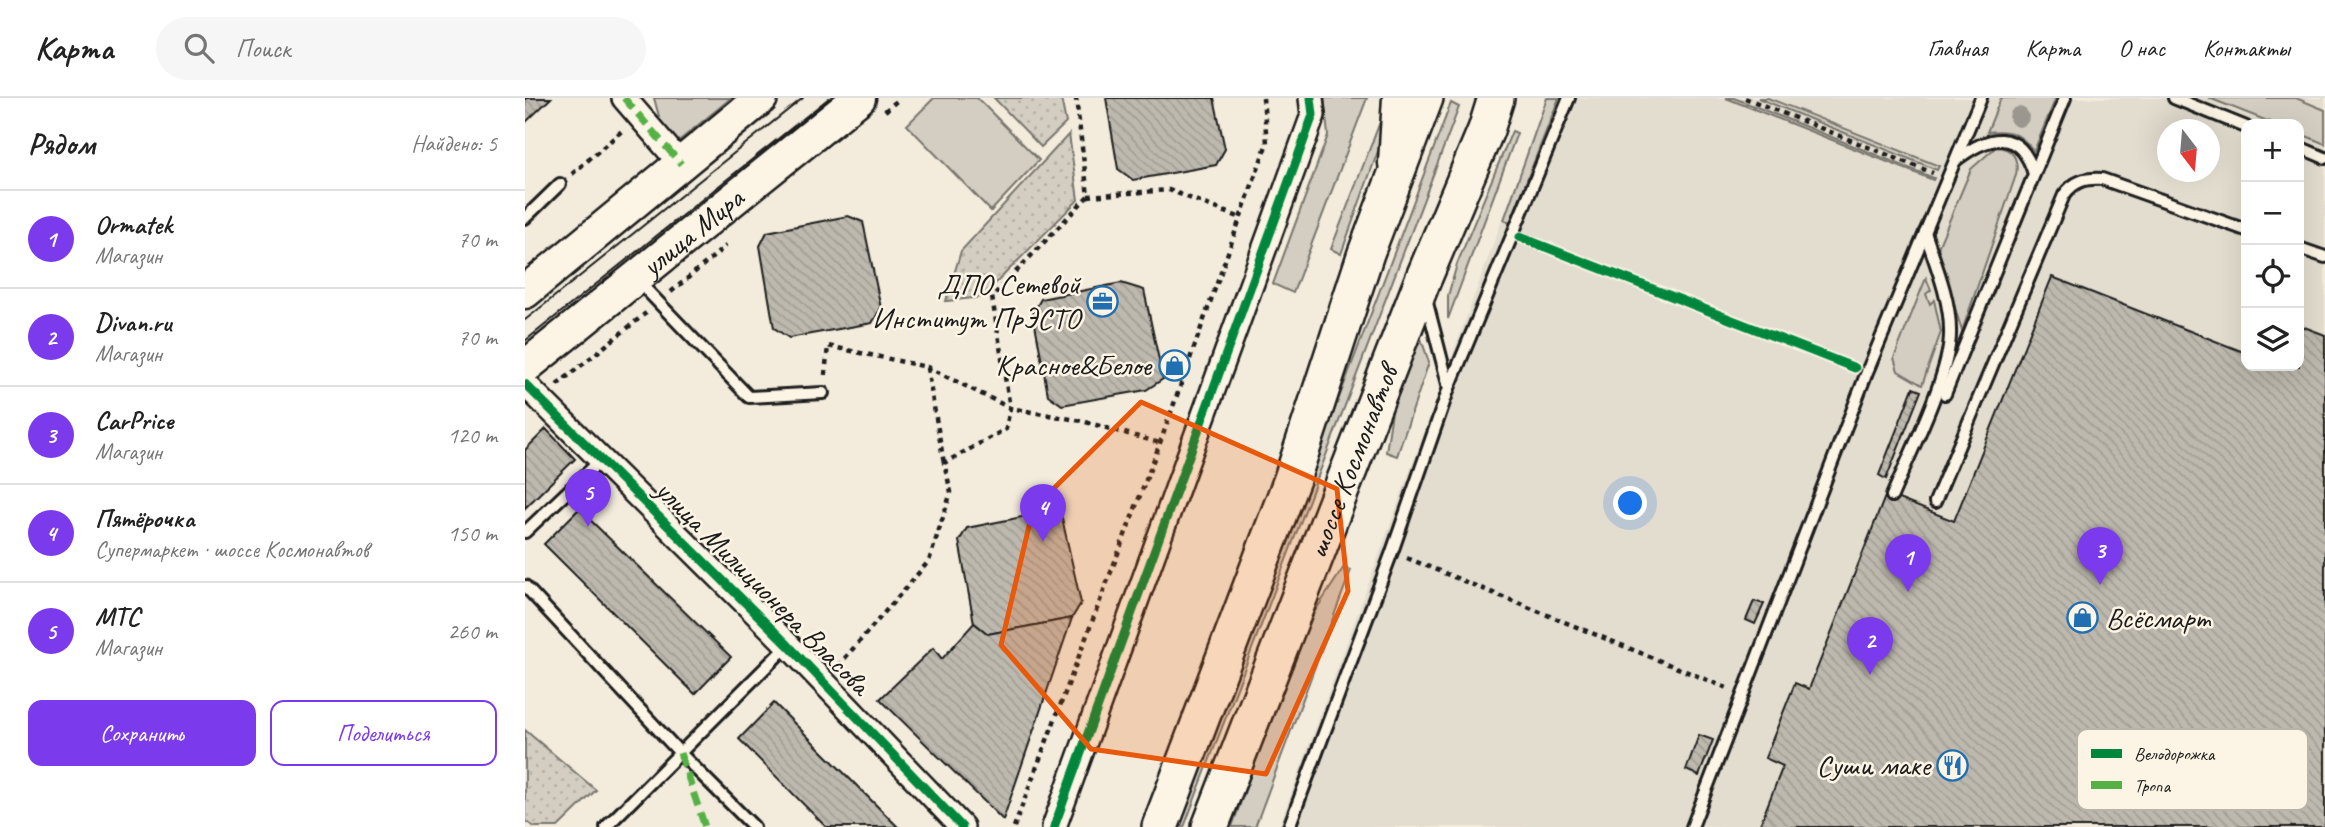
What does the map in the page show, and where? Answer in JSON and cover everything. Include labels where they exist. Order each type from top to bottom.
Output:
[{"type":"main road","name":"улица Мира","points":[[525,292],[761,98]]},
{"type":"main road","name":"улица Мира","points":[[525,367],[859,98]]},
{"type":"main road","points":[[1393,183],[1399,98]]},
{"type":"main road","name":"шоссе Космонавтов","points":[[1160,827],[1292,480],[1366,253],[1425,98]]},
{"type":"main road","name":"шоссе Космонавтов","points":[[1210,827],[1422,282],[1486,130],[1496,98]]},
{"type":"street","points":[[624,98],[681,164]]},
{"type":"street","points":[[1053,827],[1313,115],[1311,98]]},
{"type":"street","name":"улица Милиционера Власова","points":[[525,384],[788,645],[963,827]]},
{"type":"lane","points":[[1289,827],[1392,552],[1449,388],[1569,98]]},
{"type":"lane","points":[[1692,827],[1867,372],[1981,98]]},
{"type":"lane","points":[[1945,394],[2065,98]]},
{"type":"lane","points":[[2174,98],[2241,125]]},
{"type":"lane","points":[[1955,161],[1987,141],[2009,141],[2026,153],[2034,174]]},
{"type":"lane","points":[[2304,150],[2325,158]]},
{"type":"lane","points":[[1935,502],[2064,195],[2070,187],[2079,180],[2102,179],[2241,228]]},
{"type":"lane","points":[[525,218],[561,184]]},
{"type":"lane","points":[[1892,496],[1936,390],[1950,340],[1949,313],[1925,232]]},
{"type":"lane","points":[[2304,250],[2325,257]]},
{"type":"lane","points":[[634,277],[749,397],[823,393]]},
{"type":"lane","points":[[1422,282],[1449,388]]},
{"type":"lane","points":[[525,532],[602,459]]},
{"type":"lane","points":[[525,586],[680,753],[754,827]]},
{"type":"lane","points":[[606,827],[788,645]]},
{"type":"path","points":[[1076,98],[1088,196]]},
{"type":"path","points":[[1014,827],[1160,443],[1267,143],[1263,98]]},
{"type":"path","points":[[1745,98],[1947,178]]},
{"type":"path","points":[[561,184],[640,115]]},
{"type":"path","points":[[944,463],[1006,429],[1010,408],[992,297],[1088,196],[1169,190],[1241,218]]},
{"type":"path","points":[[823,393],[828,346],[927,367],[1010,408],[1081,421],[1160,443]]},
{"type":"path","points":[[838,666],[929,561],[951,492],[927,367]]},
{"type":"path","points":[[1392,552],[1744,695]]},
{"type":"highlighted area","points":[[1141,402],[1337,489],[1348,591],[1266,774],[1091,749],[1001,645],[1033,509]]},
{"type":"shaded area","points":[[654,98],[731,98],[675,144],[660,120]]},
{"type":"shaded area","points":[[934,98],[977,98],[1039,160],[991,211],[907,125]]},
{"type":"shaded area","points":[[994,98],[1061,98],[1066,123],[1041,147]]},
{"type":"shaded area","points":[[1324,98],[1367,98],[1293,293],[1273,284],[1328,135]]},
{"type":"shaded area","points":[[1547,98],[2325,98],[2325,827],[1279,827]]},
{"type":"shaded area","points":[[1547,98],[1559,98],[1510,223],[1504,220]]},
{"type":"shaded area","points":[[1726,98],[1734,98],[1934,178],[1933,180]]},
{"type":"shaded area","points":[[1758,98],[1768,98],[1939,166],[1937,170]]},
{"type":"shaded area","points":[[2001,98],[2056,98],[2034,151],[2014,134],[2002,131],[1987,132]]},
{"type":"shaded area","points":[[2209,98],[2296,98],[2325,110],[2325,144],[2304,135],[2304,119],[2262,119]]},
{"type":"shaded area","points":[[1451,103],[1459,107],[1184,827],[1176,827]]},
{"type":"shaded area","points":[[1385,109],[1387,126],[1341,254],[1331,249]]},
{"type":"shaded area","points":[[1512,131],[1517,133],[1448,319],[1448,296],[1457,264]]},
{"type":"shaded area","points":[[1069,134],[1078,200],[982,297],[946,301],[961,251]]},
{"type":"shaded area","points":[[1996,147],[2011,152],[2017,164],[2016,175],[1962,331],[1938,252],[1939,245],[1971,169]]},
{"type":"shaded area","points":[[1926,278],[1931,290],[1926,294],[1930,304],[1934,300],[1941,332],[1922,385],[1898,371],[1894,358]]},
{"type":"shaded area","points":[[1418,330],[1429,362],[1397,456],[1386,452],[1398,372]]},
{"type":"shaded area","points":[[1344,567],[1351,570],[1255,827],[1232,827],[1302,631]]},
{"type":"shaded area","points":[[525,730],[596,790],[558,827],[535,827],[525,821]]},
{"type":"building","points":[[525,98],[551,98],[525,123]]},
{"type":"building","points":[[1106,98],[1214,98],[1225,149],[1216,165],[1133,180],[1118,169]]},
{"type":"building","points":[[848,216],[863,222],[881,308],[872,323],[789,338],[774,328],[760,246],[767,232]]},
{"type":"building","points":[[2052,277],[2241,351],[2241,371],[2304,371],[2304,327],[2325,335],[2325,827],[1759,827],[1783,766],[1765,758],[1795,683],[1809,689],[1886,494],[1954,521]]},
{"type":"building","points":[[1121,283],[1144,290],[1163,379],[1146,390],[1062,405],[1048,395],[1033,313],[1041,299]]},
{"type":"building","points":[[1913,388],[1921,391],[1886,479],[1879,475]]},
{"type":"building","points":[[546,429],[575,459],[525,508],[525,450]]},
{"type":"building","points":[[579,509],[731,657],[695,694],[544,544]]},
{"type":"building","points":[[1047,512],[1062,518],[1081,603],[1072,618],[988,634],[974,623],[959,541],[967,528]]},
{"type":"building","points":[[1754,601],[1764,604],[1755,624],[1746,620]]},
{"type":"building","points":[[1072,618],[1003,820],[880,699],[933,648],[942,659],[974,623],[988,634]]},
{"type":"building","points":[[774,703],[898,827],[826,827],[739,739]]},
{"type":"building","points":[[1699,735],[1713,740],[1699,776],[1686,770]]},
{"type":"tram line","points":[[525,320],[803,98]]},
{"type":"tram line","points":[[525,341],[829,98]]},
{"type":"marked path","points":[[624,98],[681,164]]},
{"type":"marked path","points":[[680,753],[705,827]]},
{"type":"cycle path","points":[[1054,827],[1313,115],[1311,98]]},
{"type":"cycle path","points":[[1520,237],[1855,368]]},
{"type":"cycle path","points":[[525,384],[788,645],[962,827]]},
{"type":"place","name":"ДПО Сетевой Институт ПрЭСТО","points":[[1103,301]]},
{"type":"place","name":"Красное&Белое","points":[[1174,365]]},
{"type":"place","name":"МТС","points":[[588,527]]},
{"type":"place","name":"Пятёрочка","points":[[1043,542]]},
{"type":"place","name":"CarPrice","points":[[2100,585]]},
{"type":"place","name":"Ormatek","points":[[1908,592]]},
{"type":"place","name":"Всёсмарт","points":[[2083,618]]},
{"type":"place","name":"Divan.ru","points":[[1870,675]]},
{"type":"place","name":"Суши маке","points":[[1953,765]]}]
